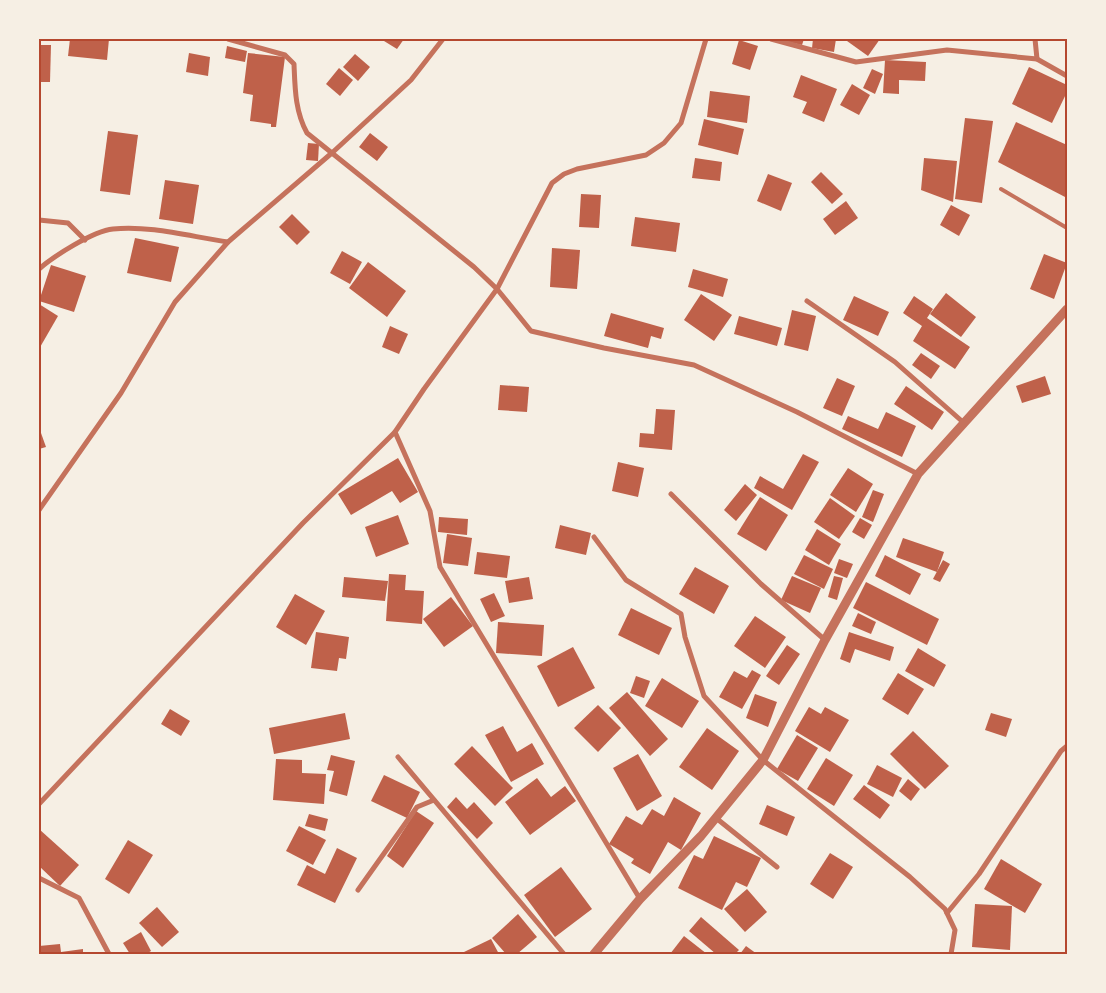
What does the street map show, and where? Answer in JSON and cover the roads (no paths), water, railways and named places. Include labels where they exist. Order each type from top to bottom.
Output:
[{"type":"street","points":[[228,39],[285,55],[294,64],[295,90],[301,121],[307,133],[333,152],[497,289],[531,331],[604,348],[694,365],[797,412],[918,474]]},
{"type":"street","points":[[39,510],[121,392],[175,302],[228,242],[333,152],[411,80],[443,39]]},
{"type":"street","points":[[39,804],[303,524],[395,432],[497,289],[552,183],[564,174],[577,168],[646,155],[664,143],[681,123],[706,39]]},
{"type":"street","points":[[771,39],[856,62],[948,50],[1037,59],[1067,76]]},
{"type":"street","points":[[1035,39],[1037,59]]},
{"type":"street","points":[[39,220],[68,223],[85,240]]},
{"type":"street","points":[[39,269],[56,255],[112,229],[144,230],[228,242]]},
{"type":"street","points":[[807,301],[895,362],[964,423]]},
{"type":"street","points":[[594,954],[640,899],[716,818],[763,760],[825,640],[918,474],[1067,309]]},
{"type":"street","points":[[395,432],[430,511],[440,567],[640,899]]},
{"type":"street","points":[[671,494],[761,584],[825,640]]},
{"type":"street","points":[[594,537],[626,580],[681,614],[685,637],[704,696],[763,760],[910,877],[947,913],[955,930],[951,954]]},
{"type":"street","points":[[947,913],[980,874],[1061,751],[1067,746]]},
{"type":"street","points":[[398,757],[564,954]]},
{"type":"street","points":[[358,890],[417,807],[434,800]]},
{"type":"street","points":[[716,818],[777,867]]},
{"type":"street","points":[[39,878],[79,898],[108,954]]},
{"type":"lane","points":[[1001,189],[1067,228]]}]
